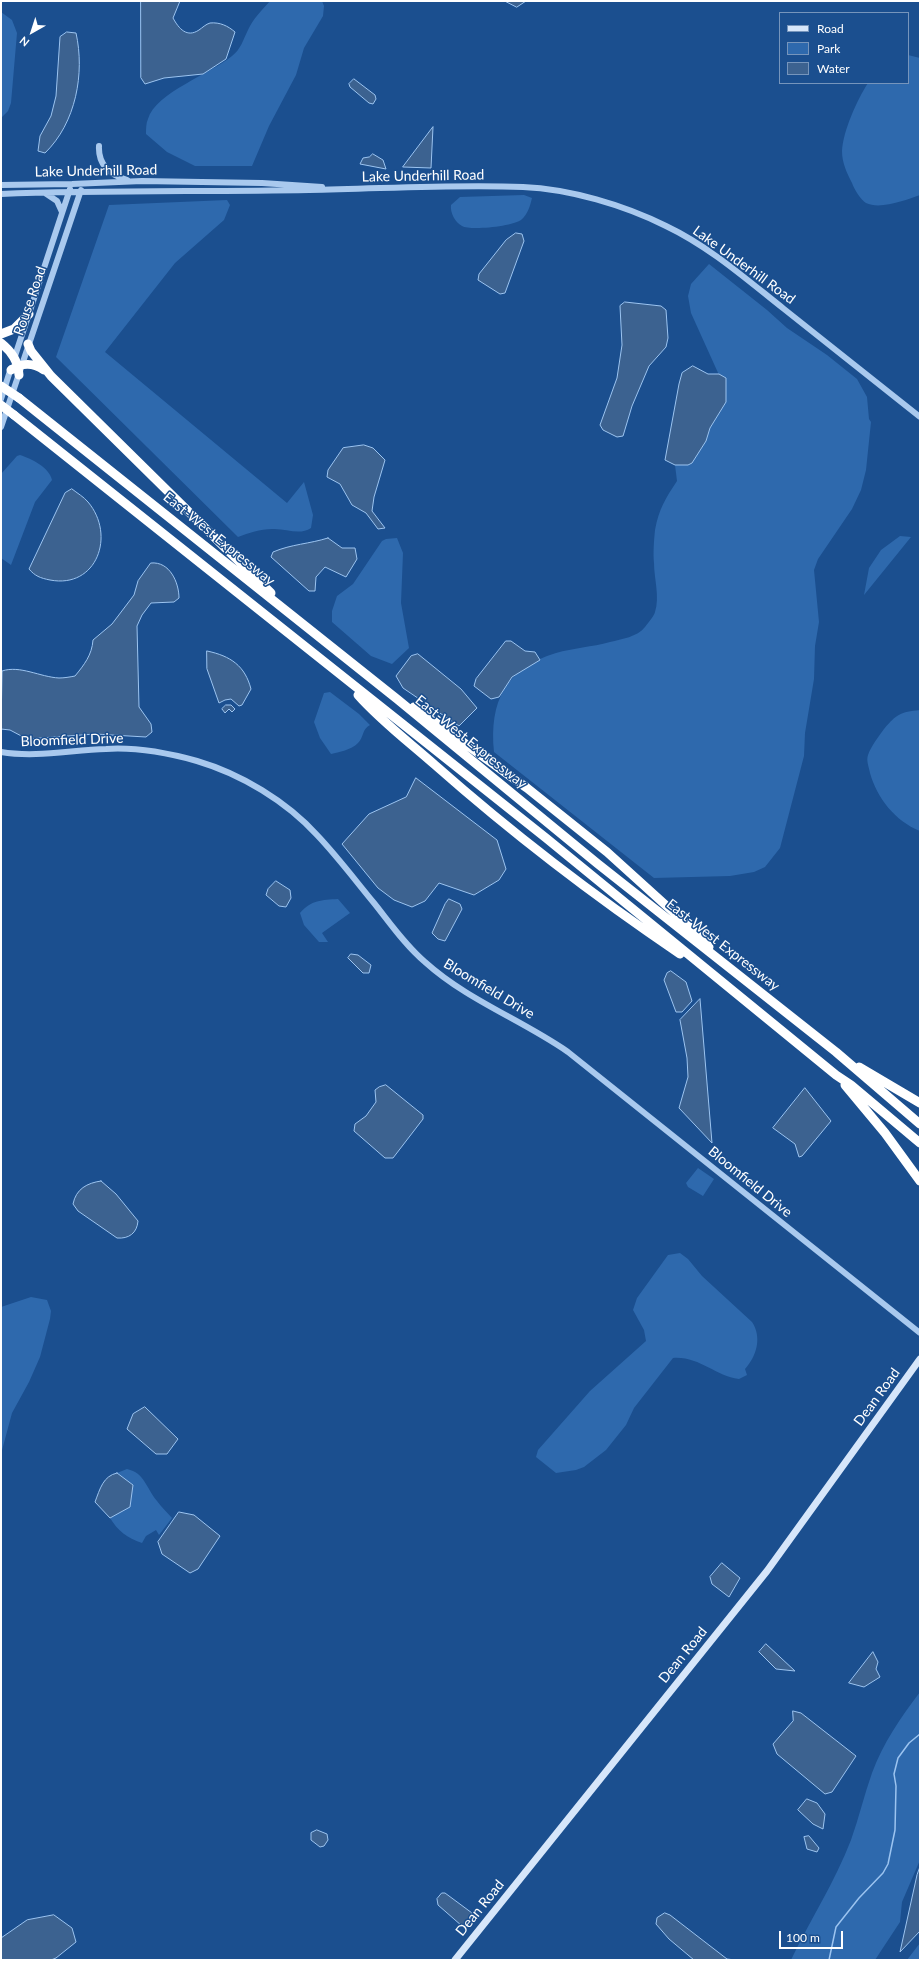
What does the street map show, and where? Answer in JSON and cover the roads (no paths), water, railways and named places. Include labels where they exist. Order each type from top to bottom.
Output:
[{"type":"highway","points":[[1,334],[14,329],[29,314]]},
{"type":"highway","points":[[1,344],[9,350],[17,366],[33,364],[51,376]]},
{"type":"highway","points":[[28,344],[31,351],[51,376],[270,592],[281,606]]},
{"type":"highway","name":"East-West Expressway","points":[[1,386],[19,398],[397,699],[598,864],[836,1052],[920,1124]]},
{"type":"highway","name":"East-West Expressway","points":[[1,405],[546,838],[836,1075],[851,1084],[920,1143]]},
{"type":"highway","points":[[348,681],[359,696],[389,725],[481,805],[611,907],[690,961],[704,968]]},
{"type":"highway","points":[[397,699],[408,703],[508,773],[607,852],[702,938],[717,957]]},
{"type":"highway","points":[[836,1052],[920,1103]]},
{"type":"highway","points":[[836,1075],[885,1133],[920,1181]]},
{"type":"main road","name":"Dean Road","points":[[455,1960],[765,1574],[920,1359]]},
{"type":"street","points":[[99,146],[100,158],[108,171],[118,177],[133,181]]},
{"type":"street","name":"Lake Underhill Road","points":[[1,184],[84,184],[133,181],[262,183],[335,189]]},
{"type":"street","name":"Rouse Road","points":[[1,427],[29,314],[72,184]]},
{"type":"street","name":"Rouse Road","points":[[1,399],[28,344],[84,184]]},
{"type":"street","name":"Lake Underhill Road","points":[[1,194],[43,192],[68,193],[335,189],[436,186],[525,187],[576,195],[621,207],[667,226],[709,251],[920,417]]},
{"type":"street","points":[[43,192],[57,201],[62,212]]},
{"type":"street","name":"Bloomfield Drive","points":[[1,752],[38,755],[107,748],[152,752],[213,766],[260,790],[292,812],[316,834],[407,944],[436,972],[452,984],[542,1035],[568,1052],[920,1333]]},
{"type":"water","points":[[141,1],[180,1],[173,18],[178,26],[187,33],[195,32],[210,23],[224,25],[230,28],[235,32],[226,59],[203,74],[164,78],[145,84],[141,78]]},
{"type":"water","points":[[505,1],[526,1],[517,7]]},
{"type":"water","points":[[67,32],[76,33],[79,48],[76,97],[64,127],[56,141],[45,153],[38,151],[40,136],[51,116],[56,96],[60,37]]},
{"type":"water","points":[[354,79],[375,95],[376,99],[373,104],[369,103],[350,87],[349,84]]},
{"type":"water","points":[[433,127],[431,168],[403,167]]},
{"type":"water","points":[[373,154],[383,160],[386,169],[360,164],[363,158],[369,157]]},
{"type":"water","points":[[516,233],[522,234],[524,241],[505,293],[500,294],[478,280],[479,274],[506,240]]},
{"type":"water","points":[[625,302],[661,306],[666,310],[668,338],[666,347],[649,366],[632,406],[623,436],[617,437],[603,430],[600,425],[617,378],[622,345],[620,306]]},
{"type":"water","points":[[693,366],[708,374],[719,374],[726,378],[726,402],[710,428],[706,441],[692,463],[688,465],[675,465],[665,460],[682,373]]},
{"type":"water","points":[[364,445],[373,448],[385,460],[374,497],[372,511],[385,528],[378,529],[366,513],[352,505],[340,484],[327,477],[328,470],[343,448]]},
{"type":"water","points":[[72,489],[88,502],[96,515],[100,529],[101,544],[97,557],[90,568],[80,576],[66,581],[50,580],[36,575],[29,569],[65,493]]},
{"type":"water","points":[[328,538],[342,548],[355,548],[357,559],[346,577],[325,567],[316,577],[315,591],[309,591],[271,557],[273,552],[280,549]]},
{"type":"water","points":[[151,563],[158,563],[168,569],[175,580],[179,592],[179,598],[174,602],[151,603],[142,615],[137,626],[139,707],[151,724],[152,732],[146,737],[95,734],[27,739],[10,730],[1,729],[2,671],[16,669],[59,678],[75,676],[89,655],[93,640],[112,624],[134,595],[138,581]]},
{"type":"water","points":[[506,641],[511,641],[525,651],[535,652],[540,660],[512,677],[499,697],[491,699],[474,686],[476,679]]},
{"type":"water","points":[[207,651],[230,659],[241,668],[245,674],[251,689],[242,705],[239,706],[231,699],[219,703],[207,669]]},
{"type":"water","points":[[418,654],[461,689],[477,708],[459,726],[403,688],[396,676],[411,656]]},
{"type":"water","points":[[226,705],[231,705],[235,709],[232,712],[229,709],[225,713],[222,709]]},
{"type":"water","points":[[416,778],[497,840],[506,869],[499,880],[474,895],[439,883],[425,901],[412,907],[394,900],[378,888],[342,844],[369,814],[406,797]]},
{"type":"water","points":[[276,881],[290,890],[291,898],[286,907],[279,906],[266,895],[268,889]]},
{"type":"water","points":[[449,899],[460,904],[462,909],[445,941],[438,939],[432,933],[445,904]]},
{"type":"water","points":[[351,954],[358,955],[371,965],[369,973],[363,973],[348,958]]},
{"type":"water","points":[[671,971],[686,982],[692,1001],[682,1012],[676,1012],[664,980],[667,973]]},
{"type":"water","points":[[700,999],[712,1143],[679,1108],[688,1077],[687,1058],[680,1020]]},
{"type":"water","points":[[386,1085],[423,1115],[423,1119],[393,1158],[385,1158],[354,1131],[355,1124],[366,1116],[376,1102],[375,1090]]},
{"type":"water","points":[[805,1088],[831,1121],[802,1156],[799,1157],[795,1144],[773,1128]]},
{"type":"water","points":[[101,1181],[116,1194],[138,1221],[136,1229],[129,1236],[117,1238],[78,1211],[73,1204],[79,1191],[91,1183]]},
{"type":"water","points":[[145,1407],[178,1439],[167,1454],[156,1454],[127,1429],[133,1414]]},
{"type":"water","points":[[117,1473],[133,1485],[130,1507],[110,1518],[95,1502],[100,1488],[105,1480]]},
{"type":"water","points":[[179,1512],[194,1515],[220,1536],[198,1569],[190,1573],[162,1554],[158,1542]]},
{"type":"water","points":[[722,1563],[740,1578],[729,1597],[712,1584],[710,1577]]},
{"type":"water","points":[[766,1644],[795,1671],[776,1669],[759,1652]]},
{"type":"water","points":[[873,1652],[878,1662],[876,1669],[880,1677],[864,1687],[849,1683]]},
{"type":"water","points":[[793,1711],[801,1713],[856,1756],[832,1792],[825,1794],[777,1754],[773,1744],[793,1721]]},
{"type":"water","points":[[807,1799],[817,1803],[825,1814],[823,1829],[813,1824],[798,1810]]},
{"type":"water","points":[[317,1830],[327,1834],[328,1840],[324,1846],[320,1847],[311,1840],[311,1833]]},
{"type":"water","points":[[809,1836],[819,1848],[817,1852],[807,1849],[804,1837]]},
{"type":"water","points":[[920,1867],[920,1931],[900,1952],[917,1875]]},
{"type":"water","points":[[442,1893],[445,1893],[472,1913],[470,1918],[462,1926],[438,1905],[437,1899]]},
{"type":"water","points":[[665,1913],[670,1915],[727,1959],[735,1960],[694,1960],[669,1939],[656,1924],[657,1918]]},
{"type":"water","points":[[54,1915],[72,1928],[76,1942],[56,1958],[51,1960],[1,1960],[1,1938],[27,1920]]},
{"type":"waterway","points":[[829,1960],[836,1927],[859,1898],[883,1873],[888,1864],[895,1830],[896,1786],[894,1774],[898,1758],[909,1743],[920,1734]]}]
